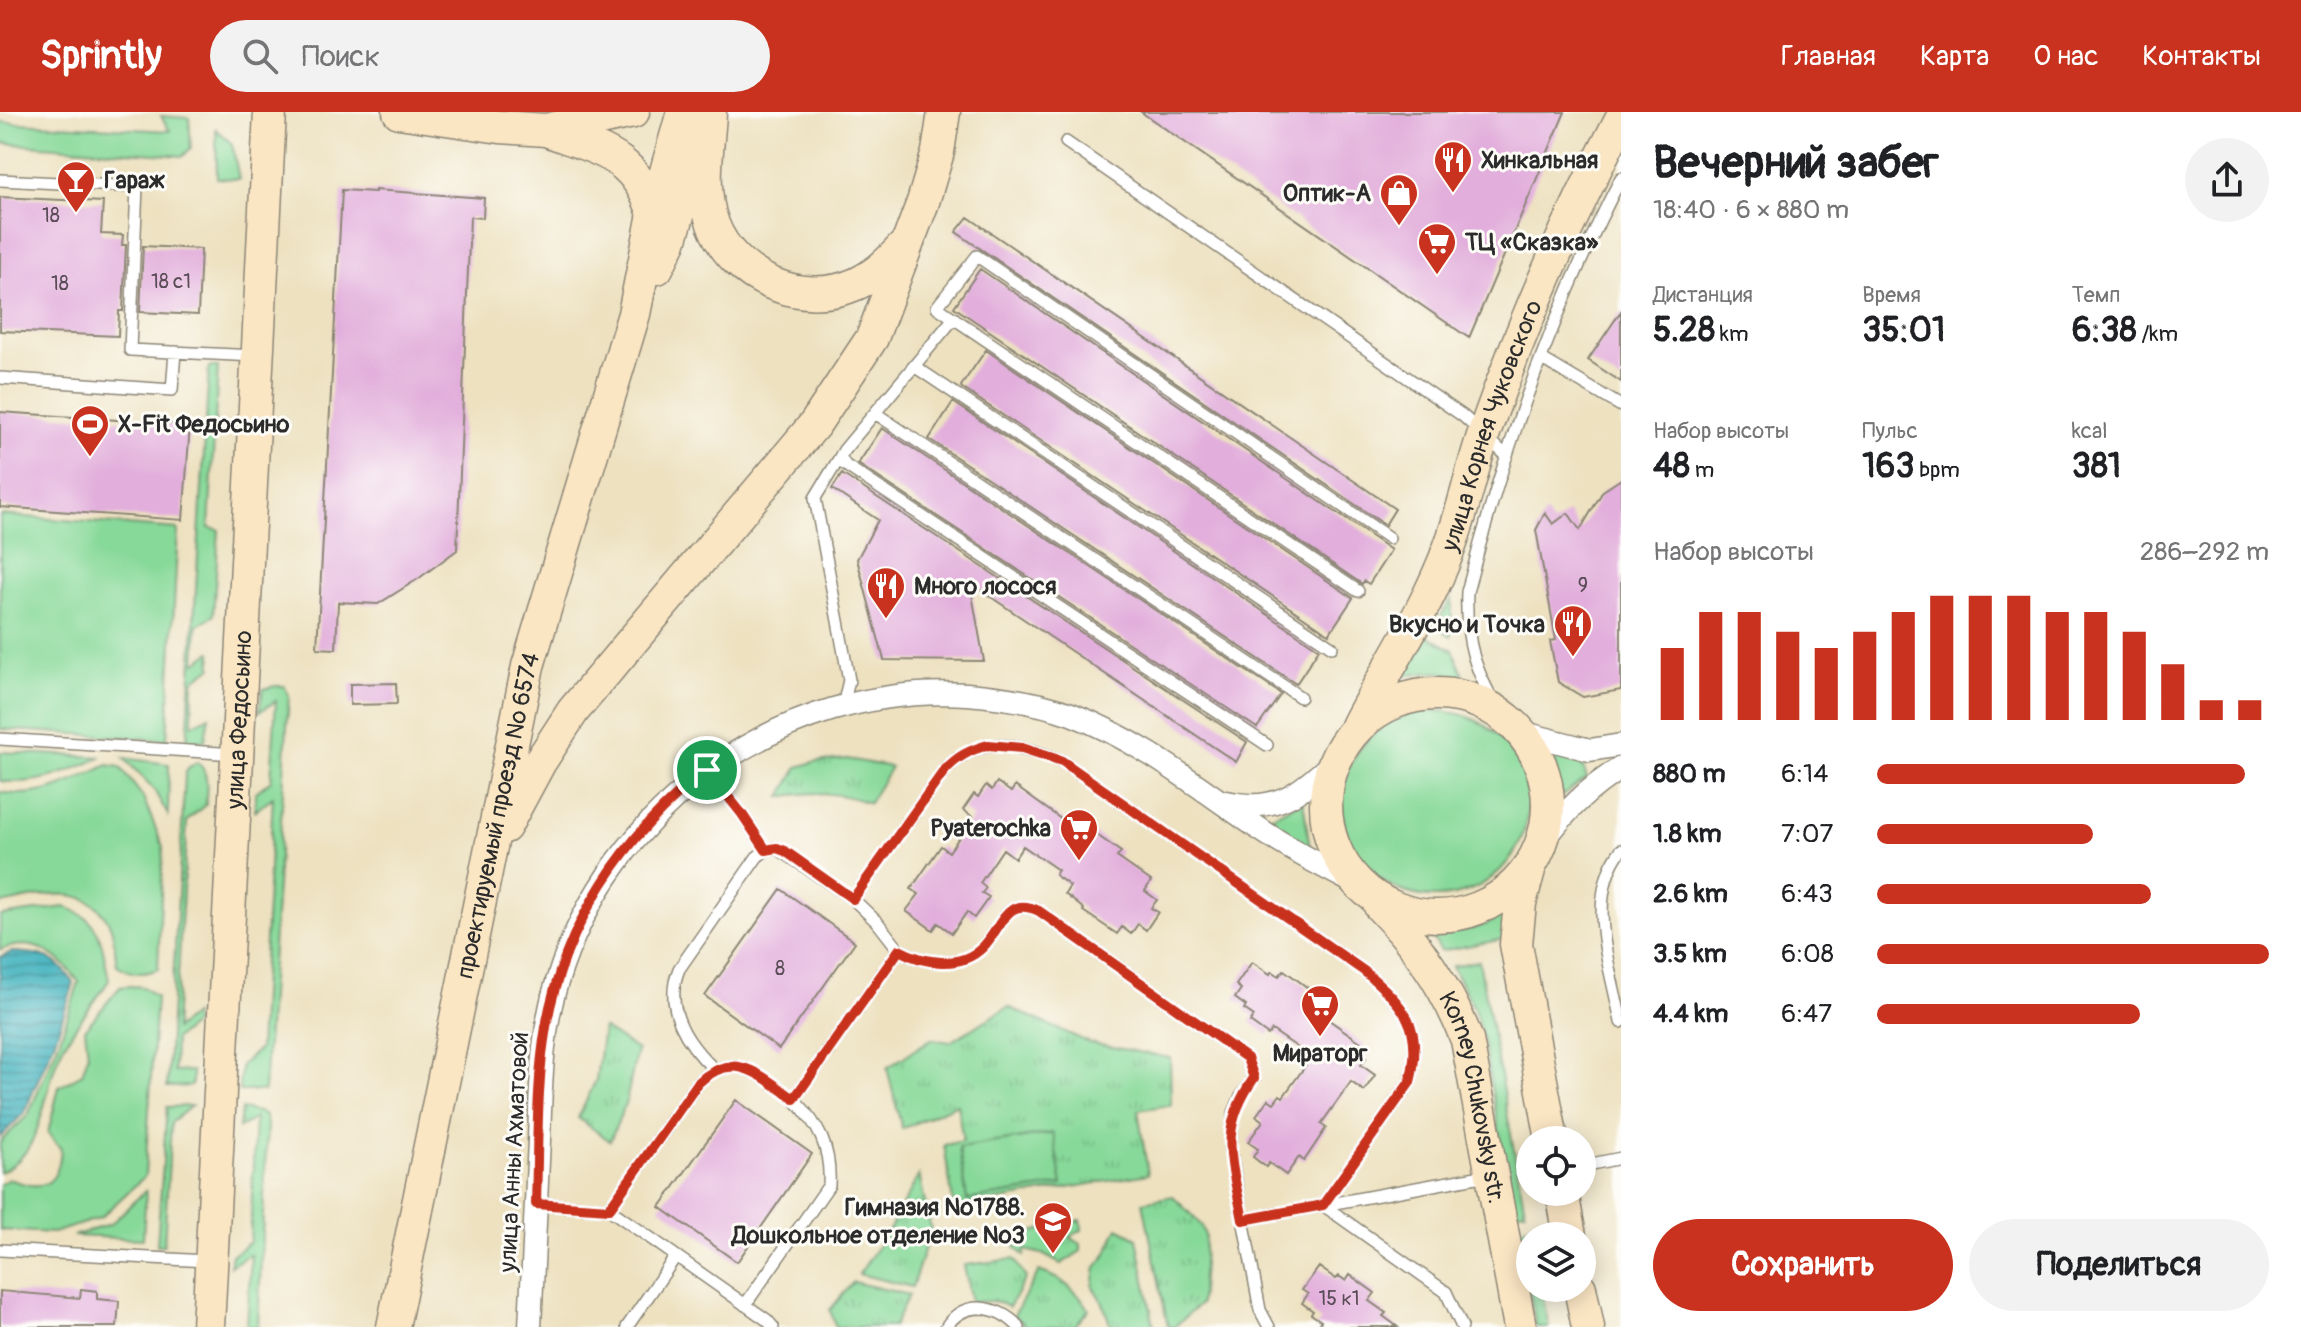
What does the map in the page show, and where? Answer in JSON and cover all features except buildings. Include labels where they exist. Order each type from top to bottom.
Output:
[{"type":"street","name":"улица Федосьино","points":[[208,1327],[270,112]]},
{"type":"street","points":[[399,112],[500,119],[546,130],[618,158],[647,192],[654,214]]},
{"type":"street","points":[[546,130],[633,112]]},
{"type":"street","points":[[701,112],[708,207],[722,242],[755,275],[781,288],[799,292],[837,290],[871,276],[887,265],[907,243]]},
{"type":"street","name":"проектируемый проезд № 6574","points":[[393,1327],[528,666],[634,314],[654,214],[701,112]]},
{"type":"street","name":"проектируемый проезд № 6574","points":[[634,314],[670,242],[701,112]]},
{"type":"street","points":[[488,858],[540,762],[573,711],[789,456],[845,382],[872,338],[923,202],[938,152],[944,112]]},
{"type":"street","name":"улица Корнея Чуковского","points":[[1536,855],[1503,896],[1480,908],[1454,916],[1428,917],[1402,912],[1362,888],[1341,863],[1327,826],[1327,787],[1334,761],[1416,621],[1449,546],[1484,433],[1548,267],[1621,119]]},
{"type":"street","name":"улица Анны Ахматовой","points":[[530,1327],[545,1031],[566,954],[587,908],[620,856],[653,819],[707,770],[773,731],[843,706],[932,694],[989,696],[1036,704],[1069,713],[1111,732],[1276,840],[1362,888]]},
{"type":"street","name":"улица Корнея Чуковского","points":[[1356,728],[1388,705],[1426,694],[1465,698],[1511,723]]},
{"type":"street","points":[[1511,723],[1590,750],[1621,745]]},
{"type":"street","points":[[1511,723],[1535,754],[1547,791],[1548,818],[1520,903],[1516,944],[1549,1126]]},
{"type":"street","name":"улица Анны Ахматовой","points":[[1217,800],[1253,806],[1279,801],[1299,792],[1334,761]]},
{"type":"street","points":[[1536,855],[1572,804],[1621,768]]},
{"type":"street","name":"Korney Chukovsky str.","points":[[1362,888],[1395,921],[1426,960],[1467,1040],[1520,1327]]},
{"type":"street","points":[[1583,1302],[1588,1327]]},
{"type":"lane","points":[[1066,142],[1463,416],[1507,456]]},
{"type":"lane","points":[[1511,723],[1480,677],[1466,622],[1467,592],[1507,456],[1542,359],[1572,282],[1621,178]]},
{"type":"lane","points":[[0,180],[137,187],[130,350],[258,356]]},
{"type":"lane","points":[[1358,591],[937,307],[977,256],[1389,538]]},
{"type":"lane","points":[[843,706],[849,680],[815,498],[840,457],[954,318]]},
{"type":"lane","points":[[0,378],[172,390],[175,352]]},
{"type":"lane","points":[[1542,359],[1621,406]]},
{"type":"lane","points":[[914,366],[1332,647]]},
{"type":"lane","points":[[875,413],[1300,697]]},
{"type":"lane","points":[[840,457],[845,465],[1267,745]]},
{"type":"lane","points":[[0,739],[236,754]]},
{"type":"lane","points":[[853,899],[956,758],[988,745],[1022,748],[1062,761],[1364,971],[1395,998],[1409,1018],[1415,1035],[1416,1059],[1410,1082],[1323,1205]]},
{"type":"lane","points":[[707,770],[766,850]]},
{"type":"lane","points":[[715,1070],[685,1034],[674,1003],[674,980],[687,956],[757,857],[766,850],[777,848],[785,851],[853,899],[878,923],[899,950],[930,962],[968,957],[982,949],[1007,913],[1014,908],[1028,906],[1039,911],[1240,1052],[1251,1065],[1254,1078],[1240,1098],[1230,1134],[1260,1310],[1269,1327]]},
{"type":"lane","points":[[1621,850],[1609,869],[1601,898],[1616,970],[1621,1022]]},
{"type":"lane","points":[[794,1099],[899,950]]},
{"type":"lane","points":[[609,1209],[698,1083],[715,1070],[732,1066],[751,1069],[794,1099],[818,1127],[825,1142],[829,1185],[745,1305]]},
{"type":"lane","points":[[1596,1163],[1621,1158]]},
{"type":"lane","points":[[1243,1220],[1492,1174]]},
{"type":"lane","points":[[536,1204],[609,1209],[773,1327]]},
{"type":"lane","points":[[1323,1205],[1446,1292],[1462,1327]]},
{"type":"lane","points":[[0,1250],[212,1261]]},
{"type":"lane","points":[[627,1327],[676,1256]]},
{"type":"lane","points":[[946,1327],[961,1313],[980,1307],[1001,1312],[1019,1327]]},
{"type":"green space","points":[[161,116],[189,118],[191,148],[183,156],[0,143],[0,122],[170,131]]},
{"type":"green space","points":[[216,129],[232,144],[239,179],[217,178]]},
{"type":"green space","points":[[209,367],[218,367],[209,528],[219,530],[213,616],[197,625],[195,663],[211,652],[212,667],[193,681],[192,725],[209,716],[205,740],[187,743]]},
{"type":"green space","points":[[0,515],[178,529],[167,740],[0,729]]},
{"type":"green space","points":[[1452,598],[1451,636],[1435,626]]},
{"type":"green space","points":[[1424,634],[1453,650],[1465,679],[1439,672],[1398,676]]},
{"type":"green space","points":[[284,686],[289,695],[264,1091],[239,1091],[241,1065],[259,1049],[273,797],[255,811],[255,793],[271,780],[276,701],[259,712],[263,689]]},
{"type":"green space","points":[[1435,711],[1453,712],[1471,718],[1501,738],[1521,768],[1527,786],[1527,822],[1521,840],[1501,870],[1471,890],[1453,896],[1435,897],[1417,896],[1399,890],[1369,870],[1349,840],[1343,822],[1342,804],[1343,786],[1349,768],[1369,738],[1399,718],[1417,712]]},
{"type":"green space","points":[[0,752],[102,757],[52,776],[14,782],[0,781]]},
{"type":"green space","points":[[1552,756],[1581,762],[1587,778],[1562,796]]},
{"type":"green space","points":[[124,758],[169,764],[168,815],[153,788]]},
{"type":"green space","points":[[847,759],[891,767],[869,803],[825,794],[781,797],[798,767]]},
{"type":"green space","points":[[197,762],[206,776],[206,804],[187,821],[175,1029],[193,1015],[194,1024],[175,1039],[174,1072],[192,1071],[192,1086],[167,1087],[185,775],[188,768]]},
{"type":"green space","points":[[108,765],[120,767],[143,797],[163,847],[158,969],[147,972],[127,971],[117,965],[111,928],[102,912],[91,902],[78,897],[47,895],[0,904],[0,792],[29,794],[42,791]]},
{"type":"green space","points":[[1303,800],[1310,849],[1265,820]]},
{"type":"green space","points":[[64,907],[86,918],[98,934],[109,980],[63,1047],[27,1150],[16,1163],[0,1172],[0,1142],[28,1115],[59,1042],[79,982],[63,964],[45,951],[24,945],[0,950],[0,916]]},
{"type":"green space","points":[[1511,910],[1510,938],[1441,951],[1429,932],[1472,929]]},
{"type":"green space","points":[[1479,961],[1516,1161],[1516,1206],[1524,1206],[1525,1210],[1513,1212],[1482,1035],[1474,1008],[1452,966]]},
{"type":"green space","points":[[120,987],[143,987],[156,997],[145,1176],[100,1218],[53,1233],[0,1230],[0,1184],[9,1179],[40,1185],[52,1179],[56,1172],[61,1149],[48,1133],[59,1087],[82,1074],[88,1055],[85,1029]]},
{"type":"green space","points":[[1008,1007],[1090,1043],[1170,1058],[1171,1105],[1138,1110],[1148,1174],[954,1208],[944,1145],[963,1141],[957,1104],[902,1129],[887,1068],[931,1039],[950,1042]],"holes":[[[1053,1133],[1062,1185],[967,1200],[959,1148]]]},
{"type":"green space","points":[[603,1028],[637,1050],[626,1102],[610,1141],[578,1118],[596,1080]]},
{"type":"green space","points":[[191,1106],[171,1123],[164,1245],[157,1245],[167,1107]]},
{"type":"green space","points":[[241,1109],[265,1116],[267,1125],[258,1327],[247,1327],[251,1254],[230,1266],[232,1255],[250,1242],[255,1118],[239,1128]]},
{"type":"green space","points":[[1054,1133],[1062,1185],[967,1200],[958,1148]]},
{"type":"green space","points":[[919,1175],[931,1229],[912,1287],[859,1274],[889,1230]]},
{"type":"green space","points":[[146,1190],[143,1239],[73,1236],[111,1224]]},
{"type":"green space","points":[[1173,1196],[1202,1226],[1205,1236],[1200,1304],[1174,1327],[1168,1327],[1143,1202]]},
{"type":"green space","points":[[1081,1220],[1082,1230],[1070,1237],[1081,1244],[1081,1251],[1061,1264],[1042,1254],[1025,1250],[1024,1256],[1015,1247],[1016,1236]]},
{"type":"green space","points":[[1118,1228],[1137,1238],[1154,1327],[1111,1327],[1103,1303],[1093,1287],[1096,1267],[1107,1253]]},
{"type":"green space","points":[[1014,1259],[1026,1278],[1009,1307],[995,1301],[971,1302],[964,1265]]},
{"type":"green space","points":[[1039,1271],[1067,1286],[1089,1309],[1074,1327],[1027,1327],[1014,1315]]},
{"type":"green space","points":[[853,1282],[909,1295],[893,1327],[836,1327],[830,1310]]},
{"type":"green space","points":[[1531,1302],[1544,1302],[1549,1327],[1536,1327]]},
{"type":"water","points":[[12,952],[33,953],[48,958],[61,967],[74,983],[55,1040],[24,1113],[0,1137],[0,957]]},
{"type":"place","name":"Хинкальная","points":[[1453,194]]},
{"type":"place","name":"Гараж","points":[[76,214]]},
{"type":"place","name":"Оптик-А","points":[[1399,227]]},
{"type":"place","name":"ТЦ «Сказка»","points":[[1437,276]]},
{"type":"place","name":"X-Fit Федосьино","points":[[90,458]]},
{"type":"place","name":"Много лосося","points":[[886,620]]},
{"type":"place","name":"Вкусно и Точка","points":[[1573,658]]},
{"type":"place","name":"Pyaterochka","points":[[1079,862]]},
{"type":"place","name":"Мираторг","points":[[1320,1038]]},
{"type":"place","name":"Гимназия №1788. Дошкольное отделение №3","points":[[1053,1255]]},
{"type":"route","points":[[988,745],[1022,748],[1062,761],[1364,971],[1388,992],[1401,1005],[1415,1035],[1416,1059],[1410,1082],[1323,1205],[1243,1220],[1230,1134],[1240,1098],[1254,1078],[1247,1058],[1039,911],[1020,906],[1007,913],[982,949],[968,957],[930,962],[899,950],[794,1099],[751,1069],[732,1066],[715,1070],[698,1083],[609,1209],[536,1204],[545,1031],[566,954],[587,908],[620,856],[653,819],[707,770],[766,850],[777,848],[785,851],[853,899],[956,758],[988,745]]}]
